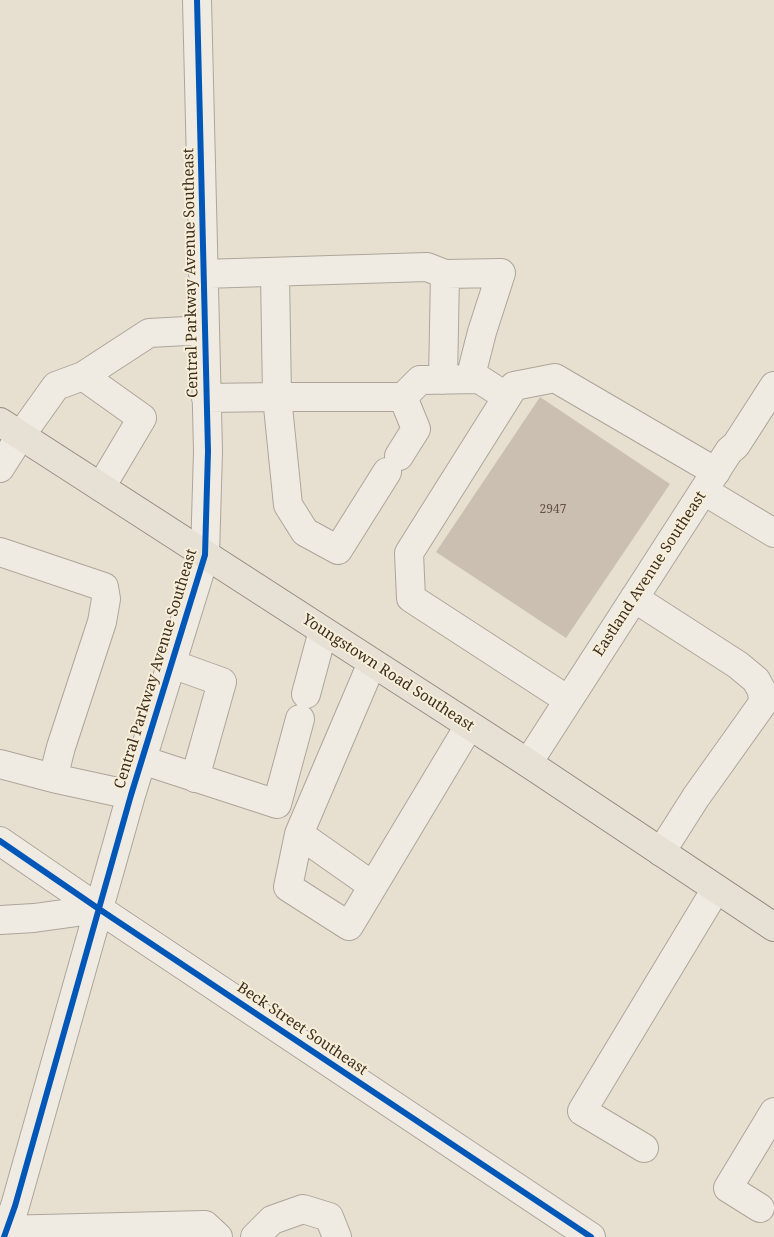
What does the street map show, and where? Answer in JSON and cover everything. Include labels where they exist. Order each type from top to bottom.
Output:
[{"type":"main road","name":"Youngstown Road Southeast","points":[[10,428],[528,763],[774,927]]},
{"type":"street","name":"Central Parkway Avenue Southeast","points":[[3,1232],[15,1206],[131,795],[205,554],[208,451],[197,0]]},
{"type":"street","points":[[203,274],[427,268],[445,274],[502,273],[482,332],[470,379]]},
{"type":"street","points":[[274,273],[277,396],[288,505],[305,532],[338,550],[416,429],[403,397]]},
{"type":"street","points":[[443,380],[445,274]]},
{"type":"street","points":[[0,468],[10,428],[56,386],[83,376],[150,332],[205,330]]},
{"type":"street","points":[[83,376],[142,418],[101,487]]},
{"type":"street","points":[[568,700],[411,598],[409,552],[514,386],[554,378],[710,481],[774,533]]},
{"type":"street","points":[[206,398],[277,396],[403,397],[420,380],[470,379],[479,379],[507,397]]},
{"type":"street","name":"Eastland Avenue Southeast","points":[[528,763],[729,451],[736,445],[774,386]]},
{"type":"street","points":[[0,552],[104,587],[106,600],[102,622],[61,747],[53,778]]},
{"type":"street","points":[[634,598],[738,664],[756,680],[762,691],[763,704],[696,797],[661,852]]},
{"type":"street","points":[[142,760],[278,804],[323,631]]},
{"type":"street","points":[[372,663],[299,834],[288,887],[348,926],[469,726]]},
{"type":"street","points":[[172,664],[222,682],[195,778]]},
{"type":"street","points":[[0,764],[131,795]]},
{"type":"street","points":[[299,834],[373,886]]},
{"type":"street","name":"Beck Street Southeast","points":[[0,840],[100,909],[591,1237]]},
{"type":"street","points":[[644,1148],[582,1111],[716,889]]},
{"type":"street","points":[[0,920],[34,918],[100,909]]},
{"type":"street","points":[[760,1208],[728,1188],[774,1112]]},
{"type":"street","points":[[255,1237],[272,1220],[303,1209],[329,1217],[337,1237]]},
{"type":"street","points":[[3,1232],[205,1225],[218,1237]]},
{"type":"building","points":[[540,397],[670,484],[566,638],[436,552]]},
{"type":"cycle path","points":[[4,1237],[15,1206],[131,795],[205,555],[208,451],[197,0]]},
{"type":"cycle path","points":[[0,841],[591,1237]]}]
